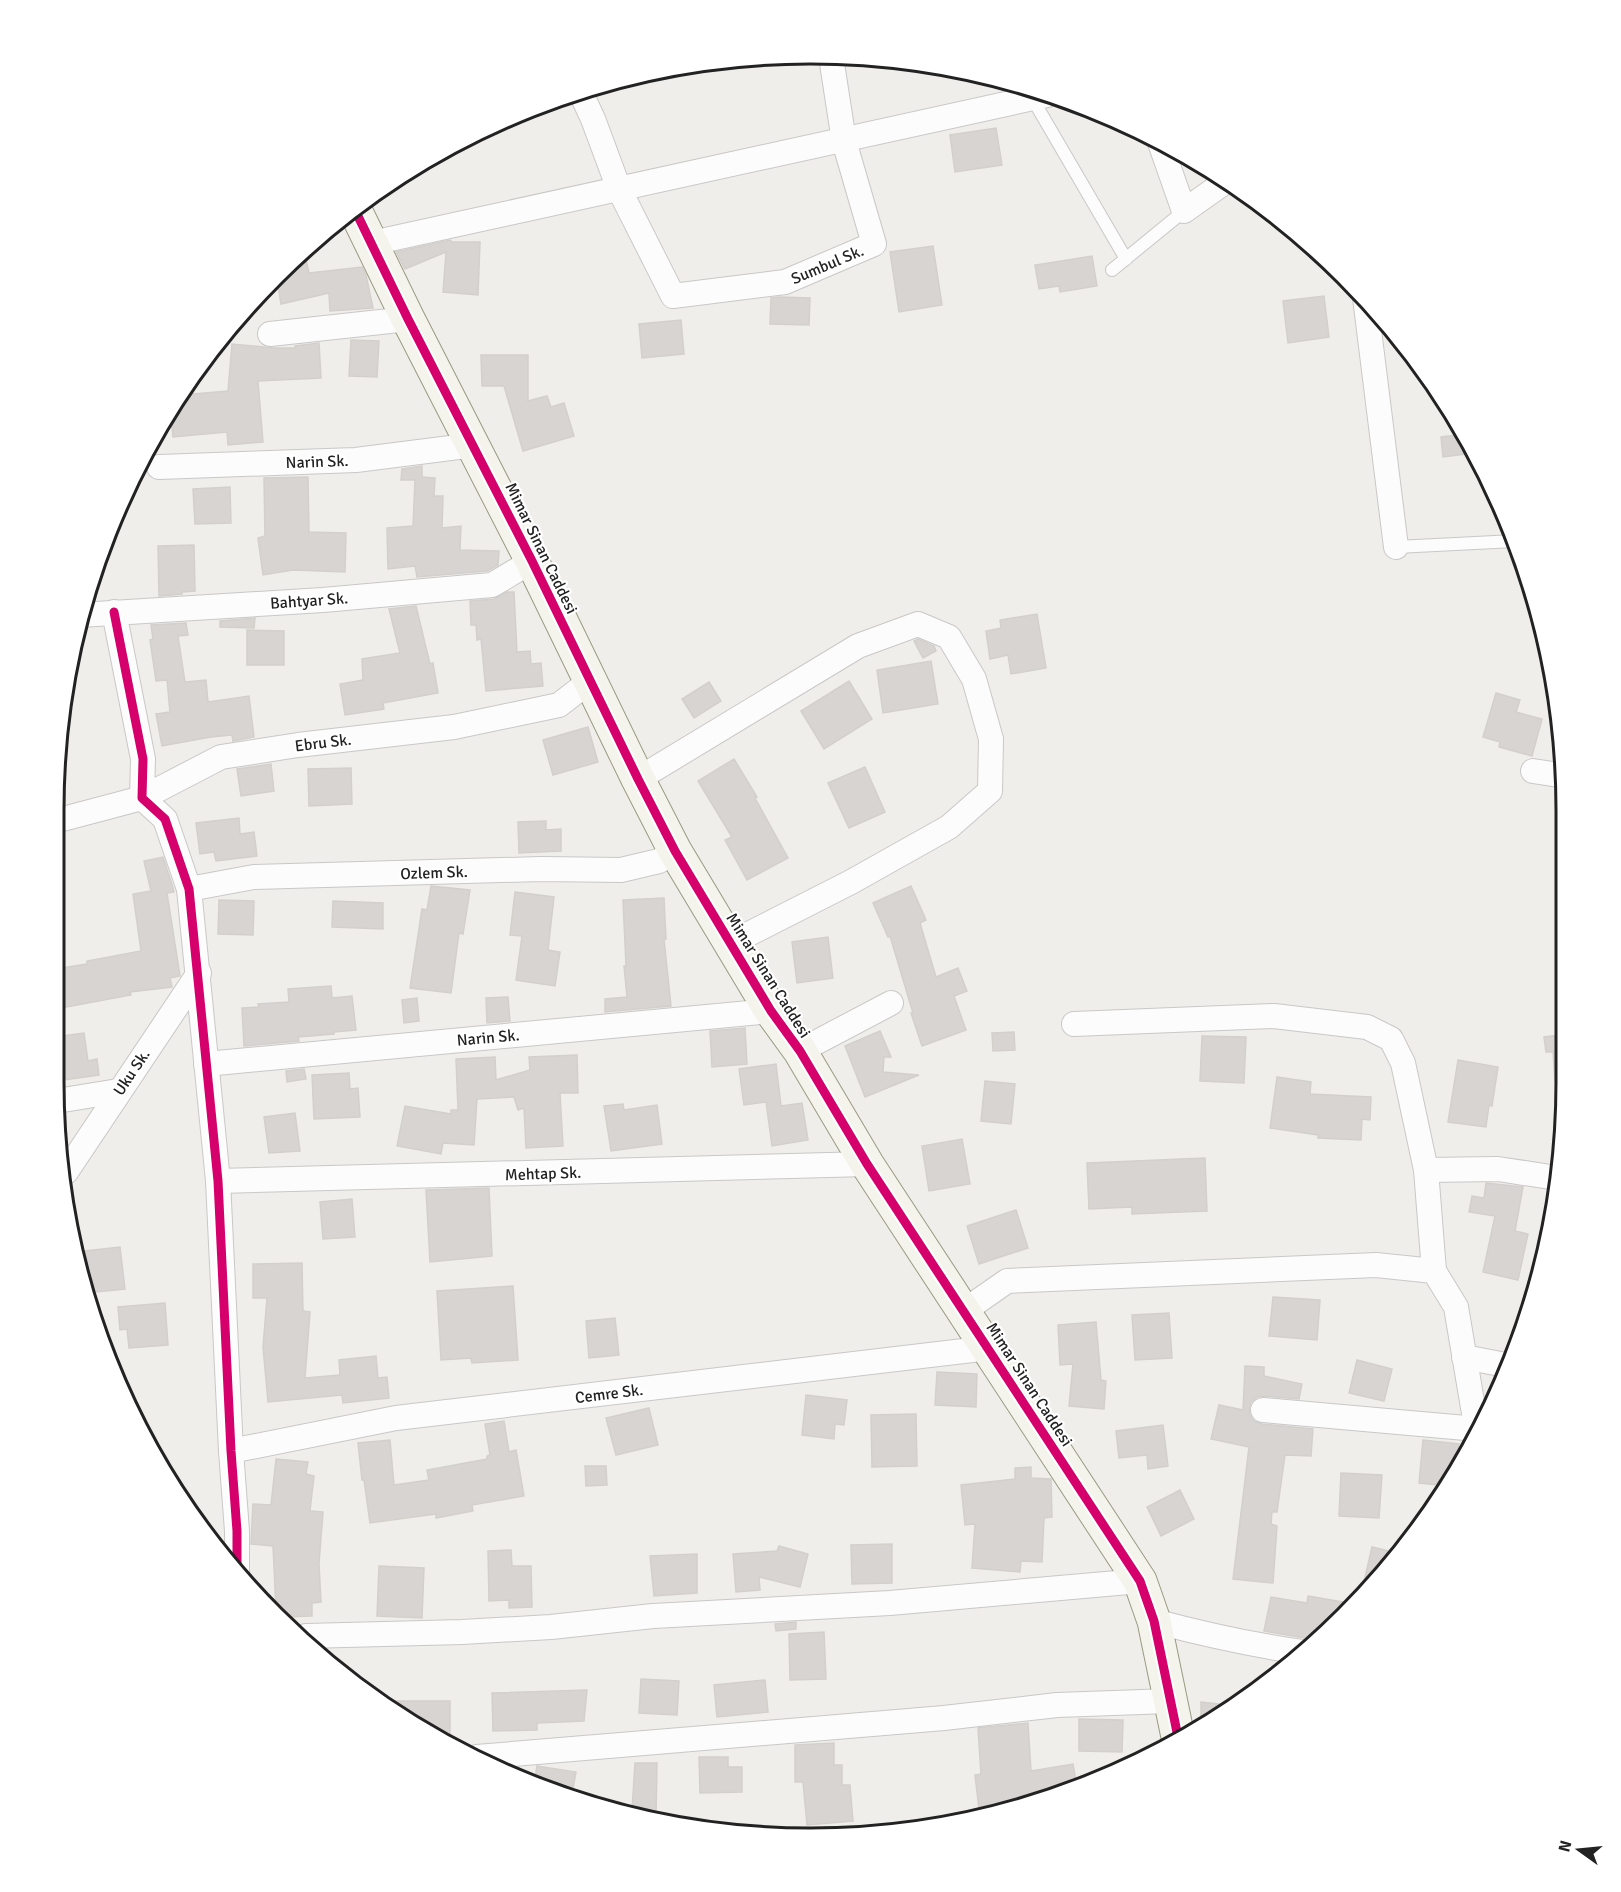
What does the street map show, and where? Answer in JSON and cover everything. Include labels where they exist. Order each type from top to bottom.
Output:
[{"type":"street","points":[[832,65],[844,141]]},
{"type":"street","points":[[372,243],[1032,99]]},
{"type":"street","points":[[584,100],[619,189]]},
{"type":"street","name":"Sumbul Sk.","points":[[619,189],[673,296],[785,282],[874,244],[844,141]]},
{"type":"street","points":[[1164,153],[1184,211],[1219,186]]},
{"type":"street","name":"Mimar Sinan Caddesi","points":[[359,217],[408,319],[474,445],[675,851],[771,1011],[800,1051],[867,1164],[1140,1581],[1154,1621],[1177,1732]]},
{"type":"street","points":[[270,334],[408,319]]},
{"type":"street","points":[[1376,326],[1396,547]]},
{"type":"street","name":"Narin Sk.","points":[[159,467],[356,460],[474,445]]},
{"type":"street","name":"Bahtyar Sk.","points":[[91,614],[323,600],[492,585],[532,561]]},
{"type":"street","points":[[114,612],[143,759],[142,798],[165,819],[189,889],[218,1181],[237,1557]]},
{"type":"street","points":[[638,779],[858,646],[918,624],[949,637],[974,679],[991,739],[990,791],[949,826],[851,882],[731,943]]},
{"type":"street","name":"Ebru Sk.","points":[[64,818],[142,798],[221,757],[298,744],[454,728],[559,705],[590,681]]},
{"type":"street","points":[[1533,771],[1555,774]]},
{"type":"street","name":"Ozlem Sk.","points":[[189,889],[254,877],[540,869],[621,870],[659,861],[675,851]]},
{"type":"street","name":"Uku Sk.","points":[[70,1166],[199,973]]},
{"type":"street","points":[[800,1051],[891,1003]]},
{"type":"street","name":"Narin Sk.","points":[[206,1064],[771,1011]]},
{"type":"street","points":[[1074,1023],[1274,1016],[1367,1027],[1391,1039],[1403,1063],[1426,1170],[1434,1271],[1456,1307],[1475,1420]]},
{"type":"street","points":[[65,1100],[118,1091]]},
{"type":"street","name":"Mehtap Sk.","points":[[218,1181],[867,1164]]},
{"type":"street","points":[[1426,1170],[1498,1169],[1550,1177]]},
{"type":"street","points":[[964,1311],[1006,1281],[1376,1265],[1434,1271]]},
{"type":"street","name":"Cemre Sk.","points":[[231,1451],[396,1418],[989,1348]]},
{"type":"street","points":[[1464,1357],[1501,1364]]},
{"type":"street","points":[[1263,1410],[1470,1429]]},
{"type":"street","points":[[312,1636],[428,1634],[552,1627],[653,1616],[890,1603],[1140,1581]]},
{"type":"street","points":[[1154,1621],[1235,1641],[1292,1650]]},
{"type":"street","points":[[492,1756],[944,1718],[1057,1705],[1170,1701]]},
{"type":"lane","points":[[1041,101],[1126,259]]},
{"type":"lane","points":[[1112,270],[1184,211]]},
{"type":"lane","points":[[1396,547],[1506,542]]},
{"type":"building","points":[[996,128],[1002,165],[955,172],[950,135]]},
{"type":"building","points":[[450,240],[452,242],[480,242],[478,295],[443,292],[446,252],[405,269],[396,252]]},
{"type":"building","points":[[933,246],[942,305],[899,312],[890,252]]},
{"type":"building","points":[[1092,256],[1097,286],[1060,292],[1059,286],[1039,289],[1035,265]]},
{"type":"building","points":[[306,261],[309,273],[362,267],[373,308],[330,311],[329,293],[281,304],[278,288]]},
{"type":"building","points":[[1324,296],[1329,337],[1288,343],[1283,301]]},
{"type":"building","points":[[771,298],[810,298],[809,325],[770,324]]},
{"type":"building","points":[[681,320],[684,354],[642,358],[639,324]]},
{"type":"building","points":[[351,340],[379,341],[377,377],[349,376]]},
{"type":"building","points":[[319,343],[321,378],[258,381],[263,442],[228,445],[227,432],[173,437],[172,425],[191,394],[228,391],[232,344],[274,348],[295,348],[295,346]]},
{"type":"building","points":[[481,355],[528,355],[528,401],[547,396],[551,407],[564,403],[574,436],[523,451],[504,386],[482,386]]},
{"type":"building","points":[[1455,435],[1466,454],[1443,457],[1441,437]]},
{"type":"building","points":[[422,466],[422,477],[435,478],[434,496],[443,496],[442,528],[461,526],[460,550],[499,551],[498,565],[487,571],[417,577],[415,566],[388,569],[387,528],[413,526],[415,480],[401,480],[402,469]]},
{"type":"building","points":[[308,477],[309,532],[346,533],[345,572],[293,570],[263,575],[258,538],[265,536],[264,478]]},
{"type":"building","points":[[230,487],[231,523],[195,524],[193,489]]},
{"type":"building","points":[[194,545],[195,591],[159,596],[158,546]]},
{"type":"building","points":[[507,592],[514,592],[517,652],[530,651],[531,664],[541,663],[543,686],[486,691],[481,639],[477,640],[476,625],[471,625],[470,601],[494,599]]},
{"type":"building","points":[[416,606],[430,664],[433,663],[438,693],[383,703],[384,709],[345,715],[340,684],[363,680],[362,659],[400,653],[389,609]]},
{"type":"building","points":[[1037,614],[1046,668],[1011,674],[1008,655],[990,659],[986,631],[1001,628],[1000,620]]},
{"type":"building","points":[[255,618],[254,628],[220,627],[220,621]]},
{"type":"building","points":[[186,623],[188,635],[178,636],[185,682],[206,680],[208,702],[249,696],[254,737],[233,741],[232,735],[211,737],[162,746],[156,714],[170,712],[167,680],[156,681],[150,640],[153,639],[151,625]]},
{"type":"building","points":[[247,630],[284,631],[284,665],[247,665]]},
{"type":"building","points":[[918,639],[934,646],[936,651],[923,658],[914,641]]},
{"type":"building","points":[[931,661],[938,704],[883,713],[877,670]]},
{"type":"building","points":[[849,681],[872,719],[824,749],[801,711]]},
{"type":"building","points":[[709,682],[721,701],[694,718],[682,699]]},
{"type":"building","points":[[1496,693],[1520,700],[1516,712],[1542,719],[1532,756],[1499,747],[1500,742],[1483,737]]},
{"type":"building","points":[[588,727],[598,762],[553,775],[543,740]]},
{"type":"building","points":[[734,759],[757,797],[755,798],[788,858],[747,880],[725,840],[732,837],[698,781]]},
{"type":"building","points":[[271,764],[274,791],[241,796],[237,769]]},
{"type":"building","points":[[865,767],[885,812],[849,828],[828,783]]},
{"type":"building","points":[[351,768],[352,804],[309,806],[308,769]]},
{"type":"building","points":[[239,818],[240,834],[254,832],[257,856],[216,861],[214,852],[200,854],[196,823]]},
{"type":"building","points":[[546,821],[546,830],[561,829],[561,851],[519,853],[518,822]]},
{"type":"building","points":[[163,857],[174,892],[167,893],[180,976],[170,978],[172,987],[130,992],[131,995],[64,1007],[64,968],[141,951],[133,894],[151,891],[144,861]]},
{"type":"building","points":[[431,886],[470,890],[463,934],[459,933],[451,993],[410,988],[422,909],[427,910]]},
{"type":"building","points":[[911,886],[926,920],[920,923],[936,977],[958,968],[967,991],[954,996],[966,1030],[922,1046],[890,936],[888,937],[873,903]]},
{"type":"building","points":[[515,892],[554,897],[548,950],[560,952],[555,986],[516,980],[522,936],[510,935]]},
{"type":"building","points":[[664,898],[666,939],[664,939],[671,1006],[605,1012],[605,999],[627,997],[623,900]]},
{"type":"building","points":[[219,900],[254,901],[253,935],[218,934]]},
{"type":"building","points":[[333,901],[383,903],[383,929],[332,927]]},
{"type":"building","points":[[828,937],[833,978],[797,983],[792,942]]},
{"type":"building","points":[[331,986],[332,998],[352,996],[356,1030],[298,1037],[299,1041],[244,1046],[242,1008],[259,1007],[258,1004],[289,1002],[288,989]]},
{"type":"building","points":[[508,997],[510,1021],[487,1023],[486,998]]},
{"type":"building","points":[[417,998],[419,1021],[404,1023],[402,1000]]},
{"type":"building","points":[[745,1028],[747,1064],[712,1067],[710,1031]]},
{"type":"building","points":[[880,1031],[891,1057],[884,1057],[883,1072],[919,1075],[865,1097],[845,1046]]},
{"type":"building","points":[[1014,1032],[1015,1050],[993,1051],[992,1033]]},
{"type":"building","points":[[84,1033],[88,1061],[97,1059],[99,1075],[64,1080],[64,1036]]},
{"type":"building","points":[[1556,1035],[1556,1082],[1553,1052],[1546,1052],[1544,1037]]},
{"type":"building","points":[[1202,1036],[1246,1037],[1244,1083],[1200,1081]]},
{"type":"building","points":[[577,1055],[578,1093],[560,1093],[563,1146],[526,1148],[524,1108],[518,1110],[514,1097],[477,1099],[474,1145],[443,1143],[441,1154],[397,1146],[405,1106],[451,1114],[451,1110],[458,1110],[456,1059],[495,1057],[496,1080],[530,1070],[529,1057]]},
{"type":"building","points":[[1458,1060],[1498,1067],[1486,1127],[1448,1122]]},
{"type":"building","points":[[776,1064],[781,1106],[802,1103],[808,1140],[772,1146],[766,1102],[744,1105],[739,1069]]},
{"type":"building","points":[[304,1069],[306,1079],[287,1082],[286,1071]]},
{"type":"building","points":[[349,1073],[350,1089],[358,1088],[360,1117],[314,1119],[312,1075]]},
{"type":"building","points":[[1277,1077],[1311,1082],[1310,1094],[1371,1097],[1370,1120],[1362,1119],[1361,1140],[1318,1138],[1318,1135],[1270,1128]]},
{"type":"building","points":[[985,1081],[1015,1084],[1011,1124],[981,1121]]},
{"type":"building","points":[[623,1104],[624,1110],[657,1105],[662,1144],[611,1151],[604,1106]]},
{"type":"building","points":[[295,1113],[300,1151],[269,1153],[264,1117]]},
{"type":"building","points":[[962,1139],[970,1184],[929,1191],[922,1146]]},
{"type":"building","points":[[1205,1158],[1207,1211],[1132,1214],[1132,1207],[1089,1209],[1087,1163]]},
{"type":"building","points":[[1486,1183],[1523,1187],[1515,1231],[1528,1234],[1518,1280],[1483,1272],[1495,1216],[1469,1212],[1472,1196],[1484,1198]]},
{"type":"building","points":[[489,1188],[492,1256],[430,1262],[426,1190]]},
{"type":"building","points":[[352,1199],[355,1237],[323,1239],[320,1202]]},
{"type":"building","points":[[1016,1210],[1028,1248],[979,1264],[967,1226]]},
{"type":"building","points":[[120,1247],[125,1289],[95,1292],[85,1251]]},
{"type":"building","points":[[302,1263],[303,1311],[310,1312],[305,1378],[340,1375],[339,1360],[376,1356],[378,1378],[387,1377],[389,1398],[343,1403],[342,1395],[268,1402],[263,1347],[267,1298],[253,1298],[253,1264]]},
{"type":"building","points":[[513,1286],[518,1360],[472,1363],[471,1358],[441,1360],[437,1291]]},
{"type":"building","points":[[1273,1297],[1320,1300],[1317,1340],[1269,1336]]},
{"type":"building","points":[[165,1303],[168,1345],[129,1348],[127,1329],[120,1330],[118,1307]]},
{"type":"building","points":[[1169,1313],[1172,1358],[1135,1360],[1132,1315]]},
{"type":"building","points":[[615,1318],[619,1355],[589,1358],[586,1321]]},
{"type":"building","points":[[1096,1322],[1101,1380],[1106,1381],[1104,1409],[1069,1406],[1073,1364],[1060,1365],[1058,1325]]},
{"type":"building","points":[[1357,1360],[1392,1369],[1384,1401],[1349,1393]]},
{"type":"building","points":[[1245,1366],[1264,1367],[1264,1376],[1302,1384],[1299,1399],[1257,1397],[1251,1402],[1249,1409],[1254,1421],[1262,1424],[1313,1429],[1311,1456],[1285,1455],[1277,1512],[1272,1512],[1271,1524],[1277,1526],[1273,1583],[1233,1579],[1249,1447],[1211,1439],[1219,1405],[1243,1410]]},
{"type":"building","points":[[937,1372],[977,1374],[976,1407],[935,1405]]},
{"type":"building","points":[[806,1395],[847,1400],[844,1425],[835,1424],[834,1439],[802,1435]]},
{"type":"building","points":[[649,1408],[658,1445],[616,1455],[606,1418]]},
{"type":"building","points":[[916,1414],[917,1466],[872,1467],[871,1415]]},
{"type":"building","points":[[504,1421],[509,1452],[516,1450],[524,1496],[472,1505],[473,1511],[436,1518],[436,1514],[370,1523],[358,1443],[390,1440],[394,1485],[429,1480],[427,1470],[487,1459],[490,1455],[485,1424]]},
{"type":"building","points":[[1163,1425],[1168,1466],[1148,1469],[1147,1455],[1119,1458],[1116,1431]]},
{"type":"building","points":[[1423,1440],[1459,1444],[1458,1451],[1438,1485],[1419,1483]]},
{"type":"building","points":[[276,1459],[308,1462],[306,1474],[314,1476],[310,1511],[323,1512],[319,1564],[321,1602],[312,1603],[312,1616],[291,1617],[276,1601],[273,1546],[251,1544],[253,1504],[271,1505]]},
{"type":"building","points":[[585,1466],[606,1466],[607,1485],[586,1486]]},
{"type":"building","points":[[1031,1467],[1031,1478],[1051,1479],[1052,1517],[1044,1518],[1042,1562],[1021,1561],[1020,1572],[972,1568],[975,1524],[965,1525],[961,1485],[1015,1479],[1015,1468]]},
{"type":"building","points":[[1341,1473],[1382,1475],[1379,1518],[1339,1516]]},
{"type":"building","points":[[1180,1490],[1194,1519],[1161,1536],[1147,1507]]},
{"type":"building","points":[[892,1544],[892,1583],[852,1584],[851,1545]]},
{"type":"building","points":[[779,1546],[808,1554],[800,1587],[759,1577],[760,1590],[736,1592],[733,1554],[777,1551]]},
{"type":"building","points":[[1372,1547],[1389,1551],[1371,1573],[1364,1580]]},
{"type":"building","points":[[511,1550],[512,1566],[531,1566],[532,1607],[509,1608],[509,1600],[489,1601],[488,1551]]},
{"type":"building","points":[[697,1554],[697,1593],[654,1596],[650,1556]]},
{"type":"building","points":[[379,1566],[424,1568],[422,1618],[377,1616]]},
{"type":"building","points":[[1308,1596],[1344,1602],[1306,1639],[1264,1631],[1271,1597],[1307,1603]]},
{"type":"building","points":[[796,1622],[796,1629],[776,1631],[775,1624]]},
{"type":"building","points":[[824,1632],[826,1679],[790,1680],[789,1634]]},
{"type":"building","points":[[641,1679],[679,1681],[677,1715],[639,1713]]},
{"type":"building","points":[[765,1680],[768,1712],[717,1717],[714,1685]]},
{"type":"building","points":[[587,1690],[584,1721],[537,1723],[537,1730],[493,1731],[492,1693]]},
{"type":"building","points":[[395,1701],[450,1701],[450,1735]]},
{"type":"building","points":[[1201,1702],[1221,1704],[1201,1717]]},
{"type":"building","points":[[1079,1719],[1123,1720],[1122,1752],[1079,1751]]},
{"type":"building","points":[[1028,1723],[1031,1771],[1073,1764],[1076,1779],[979,1808],[975,1775],[981,1774],[978,1728]]},
{"type":"building","points":[[834,1743],[834,1765],[842,1765],[842,1785],[850,1785],[853,1821],[807,1825],[803,1782],[795,1782],[795,1745]]},
{"type":"building","points":[[699,1757],[728,1757],[728,1767],[742,1767],[742,1792],[700,1793]]},
{"type":"building","points":[[635,1763],[657,1763],[656,1811],[632,1806]]},
{"type":"building","points":[[537,1766],[576,1772],[573,1789],[536,1775]]},
{"type":"cycle path","points":[[358,217],[675,851],[771,1011],[800,1051],[867,1164],[1140,1581],[1154,1621],[1177,1732]]},
{"type":"cycle path","points":[[114,612],[143,759],[142,798],[165,819],[189,889],[218,1181],[237,1557]]}]
